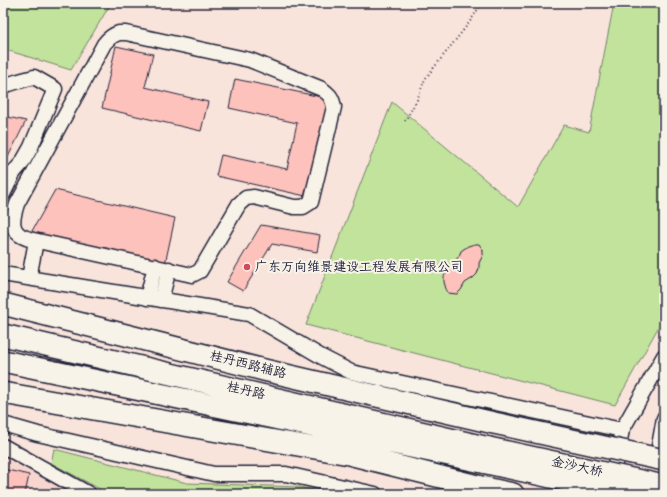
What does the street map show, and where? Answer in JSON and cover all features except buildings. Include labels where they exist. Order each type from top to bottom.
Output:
[{"type":"highway","name":"桂丹西路辅路","points":[[3,304],[264,370],[494,423]]},
{"type":"highway","points":[[3,330],[264,370]]},
{"type":"highway","name":"桂丹路","points":[[3,335],[488,456]]},
{"type":"highway","name":"桂丹路","points":[[3,361],[101,382],[488,456]]},
{"type":"highway","points":[[101,382],[348,454],[513,494]]},
{"type":"highway","points":[[3,393],[348,454]]},
{"type":"highway","name":"金沙大桥","points":[[494,423],[662,453]]},
{"type":"highway","name":"金沙大桥","points":[[488,456],[664,486]]},
{"type":"highway","name":"金沙大桥","points":[[488,456],[628,494]]},
{"type":"street","points":[[119,33],[126,33],[250,60],[322,89],[328,93],[332,98],[334,107],[311,202],[304,207],[294,207],[254,197],[246,198],[239,204],[200,271],[192,275],[155,266],[36,241],[20,235],[15,228],[13,218],[17,204],[108,39],[119,33]]},
{"type":"street","points":[[3,86],[34,77],[55,89],[31,147],[22,163],[9,169],[3,194]]},
{"type":"street","points":[[29,278],[36,241]]},
{"type":"street","points":[[147,298],[155,266]]},
{"type":"street","points":[[161,300],[169,270]]},
{"type":"street","points":[[3,274],[249,314],[322,357],[351,372],[622,430]]},
{"type":"street","points":[[609,494],[622,430],[664,356]]},
{"type":"street","points":[[662,453],[664,418]]},
{"type":"street","points":[[3,424],[38,434],[214,474],[286,474],[375,494]]},
{"type":"street","points":[[3,446],[89,494]]},
{"type":"path","points":[[405,122],[426,79],[469,23],[482,3]]},
{"type":"shaded area","points":[[3,440],[86,494],[3,494]]},
{"type":"green space","points":[[3,3],[111,3],[71,70],[3,49]]},
{"type":"green space","points":[[614,3],[664,3],[664,317],[615,405],[306,325],[392,102],[518,207],[564,125],[589,132]]},
{"type":"green space","points":[[54,449],[187,483],[299,487],[331,494],[109,494],[51,463]]},
{"type":"place","name":"广东万向维景建设工程发展有限公司","points":[[247,267]]}]
